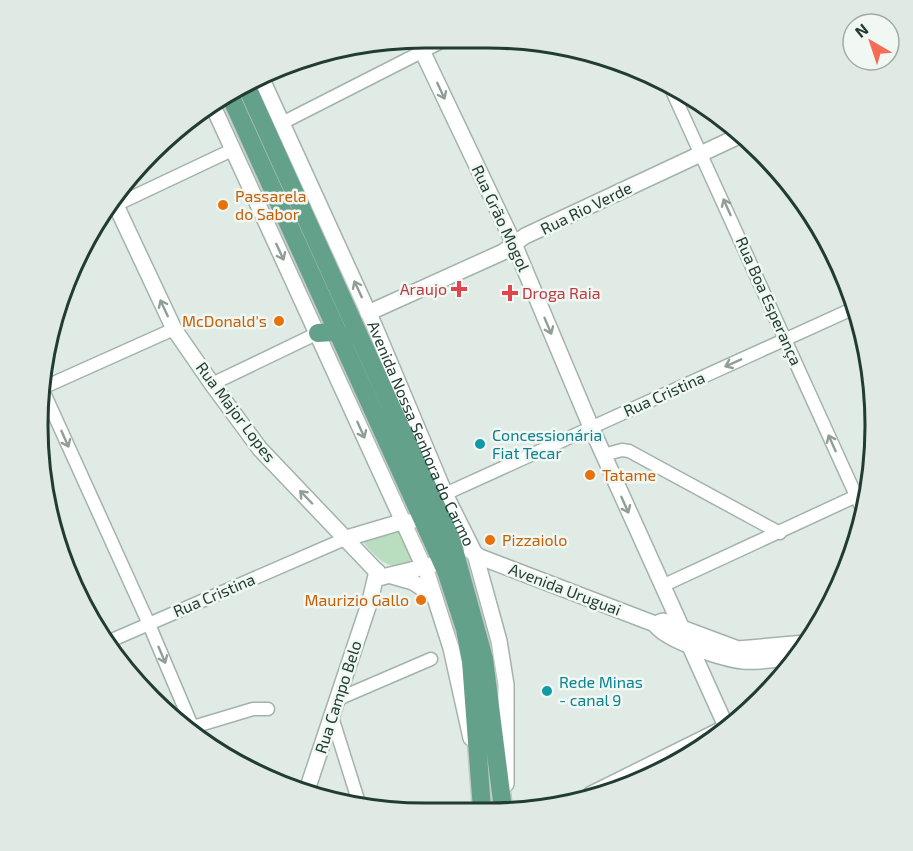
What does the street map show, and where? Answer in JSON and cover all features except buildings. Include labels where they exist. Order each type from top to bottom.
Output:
[{"type":"main road","name":"Avenida Nossa Senhora do Carmo","points":[[250,92],[360,314],[385,390],[451,539],[450,562],[471,661],[480,803]]},
{"type":"main road","name":"Avenida Nossa Senhora do Carmo","points":[[232,102],[426,524],[450,562],[477,626],[484,658],[503,802]]},
{"type":"main road","points":[[307,262],[322,279],[333,303],[343,312],[360,314]]},
{"type":"main road","points":[[318,333],[340,334],[353,344],[370,374],[385,390]]},
{"type":"street","name":"Rua Grão Mogol","points":[[421,48],[513,244],[591,428],[723,720]]},
{"type":"street","points":[[282,123],[411,49]]},
{"type":"street","name":"Avenida Nossa Senhora do Carmo","points":[[264,85],[360,314],[475,554],[499,641],[506,685],[504,802]]},
{"type":"street","name":"Rua Boa Esperança","points":[[676,99],[859,492]]},
{"type":"street","name":"Avenida Nossa Senhora do Carmo","points":[[216,112],[318,333],[435,596],[451,648],[477,769]]},
{"type":"street","name":"Rua Rio Verde","points":[[360,314],[503,252],[513,244],[732,139]]},
{"type":"street","points":[[125,198],[232,150]]},
{"type":"street","name":"Rua Major Lopes","points":[[115,212],[174,329],[260,449],[347,538],[361,543],[384,575]]},
{"type":"street","name":"Rua Cristina","points":[[445,494],[847,311]]},
{"type":"street","points":[[50,384],[174,329]]},
{"type":"street","points":[[212,384],[318,333]]},
{"type":"street","points":[[49,405],[148,622],[190,720]]},
{"type":"street","points":[[603,455],[621,450],[629,451],[780,533]]},
{"type":"street","points":[[659,622],[667,614],[665,592],[859,495]]},
{"type":"street","points":[[361,543],[401,522],[426,524]]},
{"type":"street","name":"Avenida Uruguai","points":[[426,524],[475,554],[738,649],[792,648]]},
{"type":"street","name":"Rua Cristina","points":[[114,638],[347,538]]},
{"type":"street","points":[[384,575],[450,562],[475,554]]},
{"type":"street","points":[[480,577],[484,569],[505,566]]},
{"type":"street","points":[[384,575],[413,582],[435,596]]},
{"type":"street","name":"Rua Campo Belo","points":[[309,784],[370,601],[384,575]]},
{"type":"street","name":"Avenida Uruguai","points":[[659,622],[659,632],[689,645],[743,661],[790,650]]},
{"type":"street","points":[[338,699],[431,659]]},
{"type":"street","points":[[200,728],[253,709],[268,708]]},
{"type":"street","points":[[332,717],[357,797]]},
{"type":"street","points":[[614,781],[690,744]]},
{"type":"green space","points":[[398,529],[416,566],[399,567],[385,563],[363,542]]},
{"type":"place","name":"Passarela do Sabor","points":[[223,205]]},
{"type":"place","name":"Araujo","points":[[459,289]]},
{"type":"place","name":"Droga Raia","points":[[510,293]]},
{"type":"place","name":"McDonald's","points":[[279,321]]},
{"type":"place","name":"Concessionária Fiat Tecar","points":[[480,444]]},
{"type":"place","name":"Tatame","points":[[590,475]]},
{"type":"place","name":"Pizzaiolo","points":[[490,540]]},
{"type":"place","name":"Maurizio Gallo","points":[[421,600]]},
{"type":"place","name":"Rede Minas - canal 9","points":[[547,691]]}]
